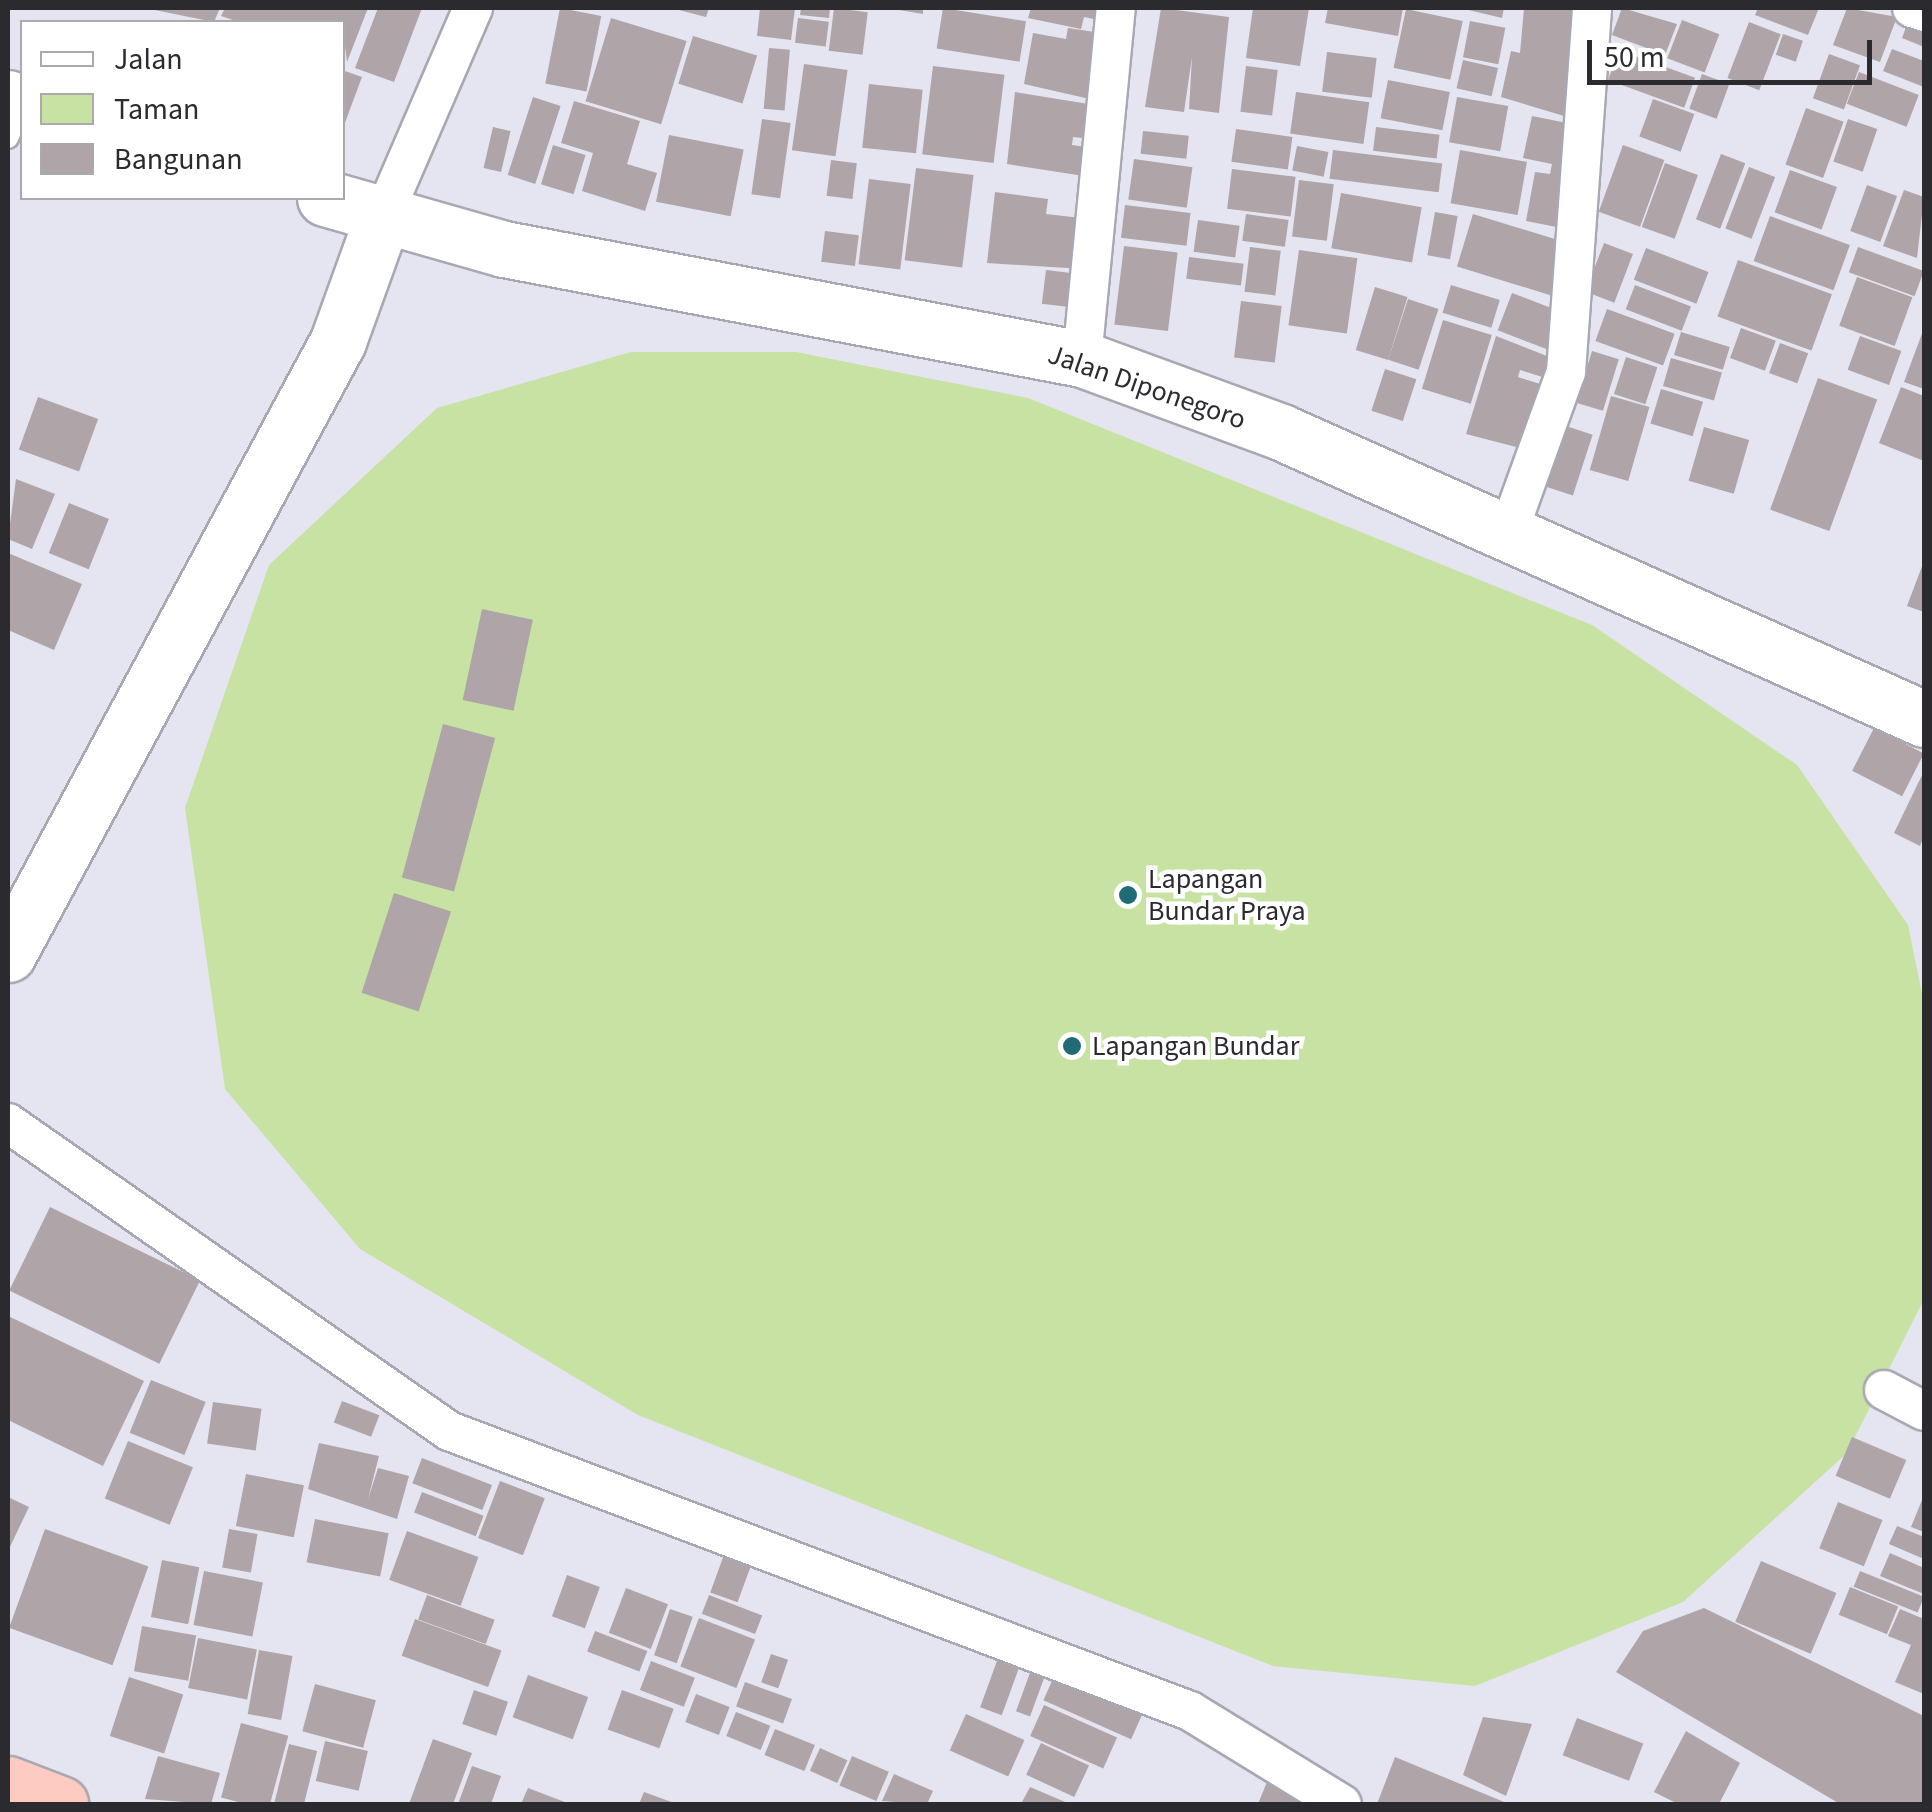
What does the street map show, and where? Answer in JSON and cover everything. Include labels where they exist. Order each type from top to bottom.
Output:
[{"type":"highway","points":[[8,1784],[60,1804]]},
{"type":"main road","name":"Jalan Diponegoro","points":[[331,200],[504,249],[1082,359],[1509,530],[1924,719]]},
{"type":"main road","points":[[8,954],[338,341],[383,216]]},
{"type":"street","points":[[383,216],[473,8]]},
{"type":"street","points":[[1082,359],[1116,8]]},
{"type":"street","points":[[1509,530],[1566,372],[1592,8]]},
{"type":"street","points":[[1912,8],[1924,12]]},
{"type":"street","points":[[8,1123],[449,1430],[1190,1711],[1342,1804]]},
{"type":"street","points":[[1884,1390],[1924,1410]]},
{"type":"lane","points":[[8,138],[20,108]]},
{"type":"green space","name":"Lapangan Bundar","points":[[631,352],[796,352],[1028,398],[1592,625],[1797,765],[1908,925],[1924,1004],[1924,1299],[1847,1453],[1683,1602],[1475,1686],[1273,1666],[638,1415],[360,1249],[225,1089],[185,808],[269,565],[437,408]]},
{"type":"building","points":[[145,8],[220,8],[215,20]]},
{"type":"building","points":[[225,8],[368,8],[347,62],[345,20],[233,20],[221,16]]},
{"type":"building","points":[[378,8],[422,8],[394,82],[355,68]]},
{"type":"building","points":[[560,8],[601,16],[587,92],[545,84]]},
{"type":"building","points":[[675,8],[709,8],[706,17]]},
{"type":"building","points":[[760,8],[795,8],[791,40],[757,36]]},
{"type":"building","points":[[801,8],[830,8],[829,18],[800,15]]},
{"type":"building","points":[[834,8],[868,12],[863,55],[829,51]]},
{"type":"building","points":[[887,8],[923,8],[923,14]]},
{"type":"building","points":[[943,8],[1026,21],[1020,62],[937,48]]},
{"type":"building","points":[[1031,8],[1111,8],[1108,22],[1084,17],[1081,29],[1028,18]]},
{"type":"building","points":[[1161,8],[1229,17],[1219,113],[1189,109],[1192,57],[1184,112],[1145,107]]},
{"type":"building","points":[[1253,8],[1309,8],[1300,66],[1246,58]]},
{"type":"building","points":[[1328,8],[1403,8],[1398,36],[1325,23]]},
{"type":"building","points":[[1460,8],[1504,8],[1502,18]]},
{"type":"building","points":[[1524,8],[1586,8],[1564,116],[1501,97],[1511,51],[1520,53]]},
{"type":"building","points":[[1622,8],[1677,24],[1665,55],[1612,35]]},
{"type":"building","points":[[1758,8],[1819,8],[1808,35],[1755,15]]},
{"type":"building","points":[[1847,8],[1897,17],[1880,62],[1833,45]]},
{"type":"building","points":[[1406,9],[1463,21],[1450,80],[1394,68]]},
{"type":"building","points":[[1912,11],[1924,16],[1924,47],[1902,38]]},
{"type":"building","points":[[611,18],[687,41],[661,124],[586,101]]},
{"type":"building","points":[[798,18],[829,22],[826,47],[795,43]]},
{"type":"building","points":[[1682,20],[1719,34],[1705,73],[1667,58]]},
{"type":"building","points":[[1470,21],[1505,28],[1498,64],[1463,57]]},
{"type":"building","points":[[1749,22],[1781,34],[1759,90],[1727,78]]},
{"type":"building","points":[[1068,28],[1108,34],[1103,102],[1024,84],[1033,33],[1066,39]]},
{"type":"building","points":[[1783,34],[1803,41],[1796,62],[1776,55]]},
{"type":"building","points":[[693,36],[757,56],[742,103],[678,84]]},
{"type":"building","points":[[769,48],[790,50],[785,111],[764,109]]},
{"type":"building","points":[[1892,49],[1924,61],[1924,87],[1883,71]]},
{"type":"building","points":[[1619,50],[1695,78],[1684,108],[1608,80]]},
{"type":"building","points":[[1327,52],[1377,58],[1372,98],[1322,92]]},
{"type":"building","points":[[1829,54],[1860,65],[1844,109],[1813,98]]},
{"type":"building","points":[[1463,60],[1498,68],[1492,96],[1456,88]]},
{"type":"building","points":[[804,64],[848,70],[835,156],[792,150]]},
{"type":"building","points":[[933,66],[1004,75],[994,163],[922,154]]},
{"type":"building","points":[[1246,66],[1278,70],[1272,116],[1240,112]]},
{"type":"building","points":[[345,71],[362,77],[345,123]]},
{"type":"building","points":[[1859,72],[1919,95],[1907,127],[1847,104]]},
{"type":"building","points":[[1702,74],[1729,84],[1717,119],[1689,109]]},
{"type":"building","points":[[1388,80],[1450,92],[1442,130],[1381,118]]},
{"type":"building","points":[[869,84],[923,90],[916,153],[862,148]]},
{"type":"building","points":[[1015,92],[1107,107],[1102,140],[1073,137],[1072,145],[1100,149],[1097,178],[1007,164]]},
{"type":"building","points":[[1296,92],[1369,102],[1363,144],[1290,134]]},
{"type":"building","points":[[533,97],[561,106],[535,184],[508,175]]},
{"type":"building","points":[[1457,97],[1508,106],[1500,151],[1449,142]]},
{"type":"building","points":[[1653,99],[1694,114],[1681,152],[1639,137]]},
{"type":"building","points":[[574,101],[640,121],[627,164],[657,173],[645,211],[582,191],[593,153],[561,143]]},
{"type":"building","points":[[1806,108],[1844,122],[1823,178],[1785,164]]},
{"type":"building","points":[[1532,116],[1567,123],[1567,229],[1526,221],[1535,172],[1550,174],[1552,164],[1523,158]]},
{"type":"building","points":[[762,119],[791,123],[780,198],[751,194]]},
{"type":"building","points":[[1848,119],[1877,129],[1863,172],[1833,162]]},
{"type":"building","points":[[493,127],[511,131],[501,172],[484,168]]},
{"type":"building","points":[[1376,127],[1440,135],[1437,159],[1373,151]]},
{"type":"building","points":[[1236,129],[1292,137],[1288,170],[1231,162]]},
{"type":"building","points":[[1143,131],[1189,136],[1186,159],[1141,154]]},
{"type":"building","points":[[669,135],[744,150],[731,216],[656,202]]},
{"type":"building","points":[[553,145],[586,155],[574,194],[541,184]]},
{"type":"building","points":[[1623,145],[1664,160],[1640,227],[1599,212]]},
{"type":"building","points":[[1297,146],[1328,152],[1324,177],[1292,171]]},
{"type":"building","points":[[1333,150],[1442,163],[1439,192],[1329,179]]},
{"type":"building","points":[[1460,150],[1527,162],[1518,215],[1451,203]]},
{"type":"building","points":[[1721,154],[1745,163],[1720,229],[1696,219]]},
{"type":"building","points":[[1134,159],[1192,167],[1187,208],[1128,200]]},
{"type":"building","points":[[831,160],[857,163],[852,199],[827,196]]},
{"type":"building","points":[[1665,163],[1698,175],[1675,239],[1642,227]]},
{"type":"building","points":[[1749,167],[1775,177],[1751,239],[1725,229]]},
{"type":"building","points":[[916,168],[974,175],[962,267],[905,260]]},
{"type":"building","points":[[1232,169],[1296,177],[1291,217],[1227,209]]},
{"type":"building","points":[[1790,170],[1837,187],[1822,229],[1775,212]]},
{"type":"building","points":[[869,179],[911,184],[900,269],[859,264]]},
{"type":"building","points":[[1299,180],[1334,184],[1327,241],[1292,237]]},
{"type":"building","points":[[1867,185],[1897,196],[1880,242],[1850,231]]},
{"type":"building","points":[[1904,190],[1924,197],[1917,258],[1883,246]]},
{"type":"building","points":[[995,192],[1048,199],[1046,214],[1090,219],[1083,269],[987,263]]},
{"type":"building","points":[[1341,193],[1422,207],[1412,262],[1331,248]]},
{"type":"building","points":[[1125,205],[1191,213],[1186,246],[1121,238]]},
{"type":"building","points":[[1435,212],[1458,216],[1450,259],[1427,255]]},
{"type":"building","points":[[1246,214],[1289,220],[1285,247],[1242,241]]},
{"type":"building","points":[[1473,214],[1570,244],[1554,296],[1457,267]]},
{"type":"building","points":[[1770,216],[1850,245],[1833,290],[1754,261]]},
{"type":"building","points":[[1198,220],[1240,226],[1235,258],[1194,252]]},
{"type":"building","points":[[825,231],[859,235],[855,266],[821,262]]},
{"type":"building","points":[[1604,243],[1633,254],[1614,303],[1585,292]]},
{"type":"building","points":[[1124,246],[1178,253],[1168,331],[1114,324]]},
{"type":"building","points":[[1250,247],[1281,251],[1275,295],[1245,292]]},
{"type":"building","points":[[1858,247],[1924,271],[1915,296],[1849,272]]},
{"type":"building","points":[[1646,248],[1709,272],[1696,304],[1634,280]]},
{"type":"building","points":[[1299,250],[1357,258],[1347,333],[1288,325]]},
{"type":"building","points":[[1189,257],[1244,264],[1241,286],[1186,279]]},
{"type":"building","points":[[1738,260],[1832,294],[1811,351],[1717,316]]},
{"type":"building","points":[[1046,270],[1088,275],[1084,309],[1042,304]]},
{"type":"building","points":[[1857,277],[1912,297],[1895,346],[1839,326]]},
{"type":"building","points":[[1451,285],[1500,300],[1491,328],[1443,313]]},
{"type":"building","points":[[1635,285],[1691,307],[1682,331],[1626,309]]},
{"type":"building","points":[[1375,287],[1408,297],[1388,360],[1356,350]]},
{"type":"building","points":[[1512,293],[1568,315],[1554,352],[1498,330]]},
{"type":"building","points":[[1408,299],[1438,309],[1419,370],[1388,360]]},
{"type":"building","points":[[1241,301],[1282,306],[1275,363],[1234,358]]},
{"type":"building","points":[[1607,309],[1675,334],[1663,366],[1595,341]]},
{"type":"building","points":[[1443,320],[1492,335],[1471,404],[1422,389]]},
{"type":"building","points":[[1741,328],[1776,341],[1765,371],[1730,358]]},
{"type":"building","points":[[1924,328],[1924,389],[1904,382]]},
{"type":"building","points":[[1681,332],[1730,347],[1723,370],[1674,355]]},
{"type":"building","points":[[1496,336],[1557,360],[1552,380],[1520,370],[1518,377],[1550,387],[1532,451],[1466,434]]},
{"type":"building","points":[[1860,336],[1901,351],[1889,385],[1848,370]]},
{"type":"building","points":[[1780,343],[1808,353],[1797,383],[1769,373]]},
{"type":"building","points":[[1592,351],[1619,359],[1603,411],[1576,403]]},
{"type":"building","points":[[1626,357],[1657,367],[1645,404],[1614,394]]},
{"type":"building","points":[[1671,358],[1722,373],[1714,400],[1663,386]]},
{"type":"building","points":[[1385,369],[1416,379],[1403,421],[1371,411]]},
{"type":"building","points":[[1818,378],[1877,400],[1829,531],[1770,510]]},
{"type":"building","points":[[1901,387],[1924,396],[1924,461],[1879,443]]},
{"type":"building","points":[[1661,389],[1703,402],[1693,436],[1650,423]]},
{"type":"building","points":[[1611,396],[1649,407],[1628,481],[1590,470]]},
{"type":"building","points":[[38,397],[98,419],[79,472],[19,450]]},
{"type":"building","points":[[1566,426],[1593,435],[1573,496],[1546,487]]},
{"type":"building","points":[[1704,427],[1749,440],[1734,494],[1689,481]]},
{"type":"building","points":[[16,479],[55,494],[32,549],[8,539]]},
{"type":"building","points":[[69,503],[109,519],[89,569],[49,553]]},
{"type":"building","points":[[8,553],[82,584],[54,650],[8,630]]},
{"type":"building","points":[[1924,561],[1924,612],[1907,606]]},
{"type":"building","points":[[482,609],[533,620],[514,711],[463,700]]},
{"type":"building","points":[[443,724],[495,738],[454,892],[402,878]]},
{"type":"building","points":[[1874,728],[1924,753],[1902,796],[1852,771]]},
{"type":"building","points":[[1924,771],[1924,836],[1920,846],[1894,833]]},
{"type":"building","points":[[394,893],[451,912],[419,1011],[362,993]]},
{"type":"building","points":[[50,1207],[200,1280],[159,1364],[9,1291]]},
{"type":"building","points":[[8,1316],[144,1381],[103,1466],[8,1420]]},
{"type":"building","points":[[151,1380],[206,1402],[184,1455],[130,1433]]},
{"type":"building","points":[[342,1401],[379,1415],[371,1437],[334,1422]]},
{"type":"building","points":[[213,1402],[262,1409],[256,1450],[207,1444]]},
{"type":"building","points":[[1852,1437],[1906,1460],[1890,1499],[1836,1476]]},
{"type":"building","points":[[128,1441],[193,1467],[170,1525],[105,1498]]},
{"type":"building","points":[[319,1443],[379,1456],[368,1499],[378,1468],[409,1476],[397,1519],[308,1489]]},
{"type":"building","points":[[422,1458],[492,1485],[482,1510],[412,1483]]},
{"type":"building","points":[[246,1474],[304,1485],[294,1537],[236,1526]]},
{"type":"building","points":[[500,1481],[545,1498],[523,1555],[478,1538]]},
{"type":"building","points":[[422,1492],[484,1516],[476,1536],[414,1513]]},
{"type":"building","points":[[1924,1495],[1924,1532],[1911,1527]]},
{"type":"building","points":[[8,1497],[29,1507],[8,1551]]},
{"type":"building","points":[[1838,1502],[1883,1520],[1864,1566],[1819,1548]]},
{"type":"building","points":[[315,1519],[389,1533],[380,1577],[307,1562]]},
{"type":"building","points":[[1897,1526],[1924,1537],[1924,1559],[1889,1544]]},
{"type":"building","points":[[45,1529],[148,1567],[112,1665],[9,1628]]},
{"type":"building","points":[[229,1529],[258,1534],[251,1572],[222,1567]]},
{"type":"building","points":[[407,1531],[478,1557],[461,1606],[389,1580]]},
{"type":"building","points":[[725,1552],[752,1562],[738,1602],[710,1592]]},
{"type":"building","points":[[1890,1553],[1924,1568],[1924,1594],[1880,1576]]},
{"type":"building","points":[[162,1560],[199,1567],[188,1624],[151,1617]]},
{"type":"building","points":[[1761,1561],[1836,1593],[1811,1654],[1735,1622]]},
{"type":"building","points":[[204,1571],[263,1582],[252,1636],[194,1625]]},
{"type":"building","points":[[1860,1571],[1924,1597],[1918,1613],[1854,1587]]},
{"type":"building","points":[[567,1575],[600,1587],[585,1628],[552,1616]]},
{"type":"building","points":[[1850,1587],[1898,1606],[1887,1634],[1839,1615]]},
{"type":"building","points":[[626,1588],[668,1604],[651,1649],[609,1633]]},
{"type":"building","points":[[427,1595],[495,1620],[486,1644],[418,1619]]},
{"type":"building","points":[[709,1595],[762,1615],[755,1634],[702,1614]]},
{"type":"building","points":[[1704,1608],[1924,1716],[1924,1804],[1840,1804],[1616,1672],[1643,1631]]},
{"type":"building","points":[[670,1609],[693,1617],[677,1663],[654,1655]]},
{"type":"building","points":[[1900,1609],[1924,1619],[1924,1694],[1895,1682],[1911,1645],[1888,1636]]},
{"type":"building","points":[[699,1618],[755,1640],[736,1688],[680,1667]]},
{"type":"building","points":[[415,1619],[501,1650],[488,1687],[402,1656]]},
{"type":"building","points":[[142,1626],[196,1636],[188,1681],[134,1671]]},
{"type":"building","points":[[595,1631],[647,1651],[639,1672],[587,1652]]},
{"type":"building","points":[[198,1638],[257,1649],[247,1700],[188,1688]]},
{"type":"building","points":[[259,1650],[292,1656],[281,1720],[248,1714]]},
{"type":"building","points":[[1001,1650],[1023,1658],[1002,1715],[980,1707]]},
{"type":"building","points":[[771,1654],[788,1660],[778,1688],[761,1682]]},
{"type":"building","points":[[651,1661],[695,1678],[684,1707],[640,1690]]},
{"type":"building","points":[[1031,1670],[1045,1675],[1030,1716],[1016,1711]]},
{"type":"building","points":[[1056,1672],[1144,1711],[1131,1739],[1043,1700]]},
{"type":"building","points":[[528,1675],[588,1697],[573,1739],[513,1717]]},
{"type":"building","points":[[129,1677],[183,1695],[164,1754],[110,1736]]},
{"type":"building","points":[[745,1682],[792,1699],[783,1724],[736,1706]]},
{"type":"building","points":[[315,1684],[376,1700],[363,1748],[302,1731]]},
{"type":"building","points":[[474,1690],[508,1702],[496,1736],[462,1724]]},
{"type":"building","points":[[622,1690],[674,1709],[659,1748],[608,1729]]},
{"type":"building","points":[[696,1694],[730,1707],[719,1735],[685,1722]]},
{"type":"building","points":[[1044,1705],[1117,1738],[1103,1769],[1030,1736]]},
{"type":"building","points":[[736,1712],[770,1726],[761,1750],[726,1736]]},
{"type":"building","points":[[966,1714],[1024,1740],[1008,1777],[950,1751]]},
{"type":"building","points":[[1483,1717],[1532,1724],[1506,1796],[1463,1775]]},
{"type":"building","points":[[1577,1718],[1643,1743],[1629,1781],[1563,1755]]},
{"type":"building","points":[[241,1723],[288,1736],[270,1804],[246,1804],[221,1797]]},
{"type":"building","points":[[775,1729],[815,1745],[804,1771],[765,1755]]},
{"type":"building","points":[[1686,1731],[1740,1763],[1719,1804],[1678,1804],[1654,1792]]},
{"type":"building","points":[[433,1739],[472,1753],[453,1804],[409,1804]]},
{"type":"building","points":[[325,1741],[368,1751],[359,1791],[316,1781]]},
{"type":"building","points":[[1041,1743],[1089,1765],[1074,1797],[1026,1775]]},
{"type":"building","points":[[289,1744],[317,1751],[304,1804],[274,1804]]},
{"type":"building","points":[[820,1748],[847,1760],[837,1783],[810,1771]]},
{"type":"building","points":[[158,1756],[220,1773],[211,1804],[145,1799]]},
{"type":"building","points":[[852,1756],[889,1772],[876,1801],[839,1785]]},
{"type":"building","points":[[1395,1757],[1509,1804],[1377,1804]]},
{"type":"building","points":[[472,1766],[501,1776],[491,1804],[458,1804]]},
{"type":"building","points":[[1271,1772],[1309,1787],[1302,1804],[1258,1804]]},
{"type":"building","points":[[894,1774],[933,1791],[927,1804],[882,1801]]},
{"type":"building","points":[[1030,1787],[1070,1804],[1021,1804]]},
{"type":"building","points":[[528,1788],[570,1804],[521,1804]]},
{"type":"building","points":[[644,1792],[677,1804],[639,1804]]},
{"type":"place","name":"Lapangan Bundar Praya","points":[[1128,895]]},
{"type":"place","name":"Lapangan Bundar","points":[[1072,1046]]}]
